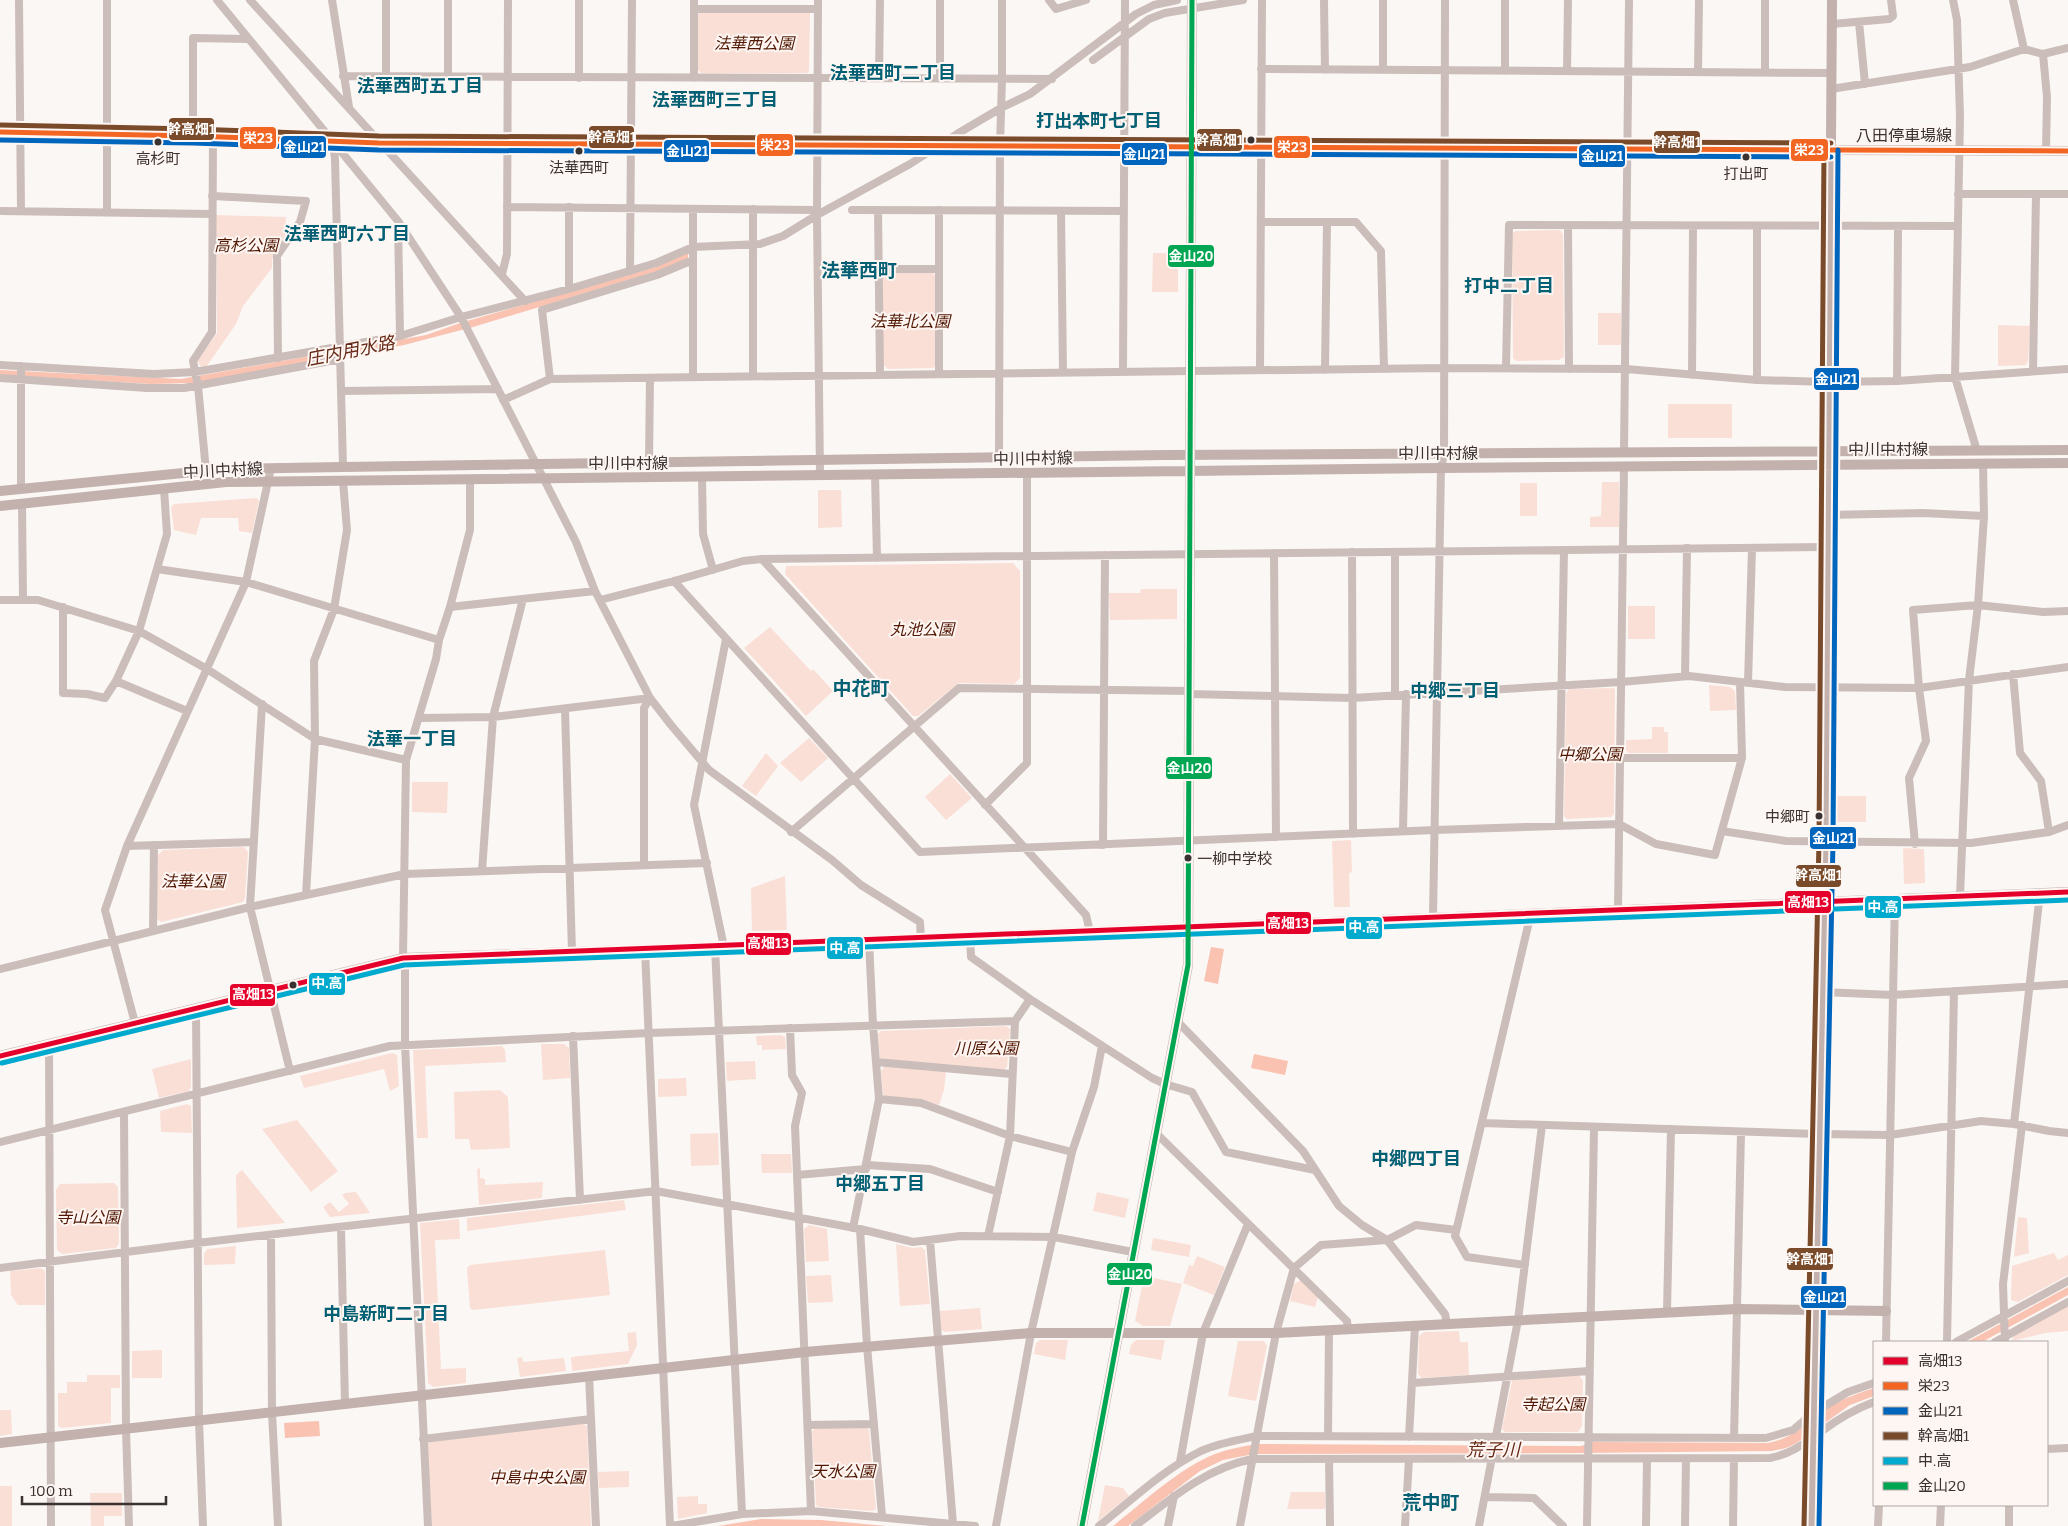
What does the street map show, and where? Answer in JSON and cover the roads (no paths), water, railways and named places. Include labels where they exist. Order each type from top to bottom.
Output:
[{"type":"street","points":[[19,0],[21,211]]},
{"type":"street","points":[[107,0],[107,212]]},
{"type":"street","points":[[217,0],[398,221],[462,319],[576,542],[595,591],[650,698],[709,770],[791,832],[832,860],[861,884],[920,922],[921,939]]},
{"type":"street","points":[[250,0],[525,301]]},
{"type":"street","points":[[332,0],[349,108]]},
{"type":"street","points":[[386,0],[386,76]]},
{"type":"street","points":[[448,0],[448,77]]},
{"type":"street","points":[[502,274],[507,254],[508,0]]},
{"type":"street","points":[[579,0],[579,78]]},
{"type":"street","points":[[630,271],[632,0]]},
{"type":"street","points":[[694,0],[694,78]]},
{"type":"street","points":[[753,0],[753,9]]},
{"type":"street","points":[[818,0],[817,213],[820,475]]},
{"type":"street","points":[[879,78],[880,0]]},
{"type":"street","points":[[940,0],[940,78]]},
{"type":"street","points":[[1000,458],[1002,0]]},
{"type":"street","points":[[1049,0],[1056,9],[1086,0]]},
{"type":"street","points":[[1123,372],[1125,0]]},
{"type":"street","points":[[0,365],[21,373],[147,388],[340,353],[630,271],[656,263],[693,247],[753,246],[783,236],[817,213],[910,164],[1001,108],[1030,94],[1136,14],[1154,5],[1177,0]]},
{"type":"street","points":[[1094,60],[1149,19],[1192,5],[1243,0]]},
{"type":"street","points":[[1260,370],[1262,0]]},
{"type":"street","points":[[1324,0],[1325,70]]},
{"type":"street","points":[[1383,0],[1383,70]]},
{"type":"street","points":[[1433,917],[1441,468],[1444,454],[1445,0]]},
{"type":"street","points":[[1505,0],[1505,71]]},
{"type":"street","points":[[1568,0],[1568,71]]},
{"type":"street","points":[[1624,452],[1629,149],[1629,0]]},
{"type":"street","points":[[1698,72],[1699,0]]},
{"type":"street","points":[[1765,72],[1766,0]]},
{"type":"street","points":[[1811,1526],[1826,841],[1832,0]]},
{"type":"street","points":[[1832,24],[1889,19],[1893,16],[1891,0]]},
{"type":"street","points":[[1953,0],[1958,20],[1960,150],[1955,377],[1977,451]]},
{"type":"street","points":[[2013,0],[2024,49]]},
{"type":"street","points":[[1082,1526],[1188,965],[1192,5]]},
{"type":"street","points":[[694,9],[818,9]]},
{"type":"street","points":[[1859,22],[1865,84]]},
{"type":"street","points":[[193,136],[193,38],[248,39]]},
{"type":"street","points":[[1831,89],[1970,67],[2024,49],[2043,54],[2068,48]]},
{"type":"street","points":[[2043,54],[2047,97],[2046,151]]},
{"type":"street","points":[[1261,69],[1831,72]]},
{"type":"street","points":[[343,76],[1052,79]]},
{"type":"street","name":"八田停車場線","points":[[0,132],[193,136],[380,143],[2068,151]]},
{"type":"street","points":[[206,471],[193,362],[212,332],[213,137]]},
{"type":"street","points":[[332,142],[335,159],[343,467]]},
{"type":"street","points":[[1958,194],[2068,194]]},
{"type":"street","points":[[2033,372],[2036,194]]},
{"type":"street","points":[[212,196],[306,200],[300,222],[277,256],[278,358]]},
{"type":"street","points":[[507,208],[753,209],[817,213]]},
{"type":"street","points":[[569,208],[569,289]]},
{"type":"street","points":[[693,209],[693,377]]},
{"type":"street","points":[[753,209],[753,376]]},
{"type":"street","points":[[852,210],[1124,211]]},
{"type":"street","points":[[878,210],[880,374]]},
{"type":"street","points":[[939,210],[940,373]]},
{"type":"street","points":[[0,211],[212,214]]},
{"type":"street","points":[[1061,211],[1063,372]]},
{"type":"street","points":[[398,221],[400,336]]},
{"type":"street","points":[[1261,222],[1356,222],[1382,251],[1384,369]]},
{"type":"street","points":[[1325,370],[1327,222]]},
{"type":"street","points":[[1506,368],[1509,226],[1957,226]]},
{"type":"street","points":[[1568,226],[1569,369]]},
{"type":"street","points":[[1692,374],[1693,226]]},
{"type":"street","points":[[1757,226],[1757,380]]},
{"type":"street","points":[[1898,226],[1898,381]]},
{"type":"street","points":[[550,379],[542,310],[657,275],[693,260]]},
{"type":"street","points":[[879,269],[939,268]]},
{"type":"street","points":[[0,378],[21,373],[154,374],[196,379],[278,358],[340,353]]},
{"type":"street","points":[[503,400],[550,379],[940,373],[1506,368],[1626,369],[1757,380],[1828,382],[1898,381],[2068,369]]},
{"type":"street","points":[[21,373],[21,490]]},
{"type":"street","points":[[649,462],[650,378]]},
{"type":"street","points":[[341,391],[498,389]]},
{"type":"street","name":"中川中村線","points":[[0,492],[206,471],[271,468],[1191,455],[2068,450]]},
{"type":"street","name":"中川中村線","points":[[0,506],[226,482],[2068,463]]},
{"type":"street","points":[[1960,896],[1969,680],[1978,605],[1984,516],[1983,464]]},
{"type":"street","points":[[1618,910],[1624,467]]},
{"type":"street","points":[[135,1023],[105,910],[127,846],[246,582],[271,468]]},
{"type":"street","points":[[985,805],[1026,763],[1027,473]]},
{"type":"street","points":[[875,475],[876,558]]},
{"type":"street","points":[[702,477],[703,534],[713,570]]},
{"type":"street","points":[[428,1526],[405,1045],[405,970],[403,958],[406,760],[420,718],[436,659],[439,640],[470,530],[470,479]]},
{"type":"street","points":[[306,895],[315,738],[314,661],[334,609],[347,530],[343,481]]},
{"type":"street","points":[[63,607],[63,693],[87,694],[105,698],[116,681],[140,631],[167,534],[164,489]]},
{"type":"street","points":[[22,504],[23,600]]},
{"type":"street","points":[[1828,515],[1923,513],[1984,516]]},
{"type":"street","points":[[600,600],[743,561],[762,559],[1827,547]]},
{"type":"street","points":[[1685,676],[1687,548]]},
{"type":"street","points":[[1748,683],[1752,548]]},
{"type":"street","points":[[1559,826],[1564,550]]},
{"type":"street","points":[[1352,552],[1353,834]]},
{"type":"street","points":[[1395,552],[1395,695]]},
{"type":"street","points":[[1274,553],[1276,838]]},
{"type":"street","points":[[1103,845],[1105,556]]},
{"type":"street","points":[[762,559],[1086,915],[1090,932]]},
{"type":"street","points":[[157,569],[246,582],[439,640]]},
{"type":"street","points":[[674,581],[920,852],[1189,842],[1403,831],[1619,824],[1656,844],[1715,855],[1742,758],[1740,682]]},
{"type":"street","points":[[450,606],[595,591]]},
{"type":"street","points":[[482,871],[493,717],[523,599]]},
{"type":"street","points":[[0,600],[38,600],[140,631],[207,669],[315,738],[406,760]]},
{"type":"street","points":[[1915,844],[1909,778],[1926,741],[1919,688],[1913,610],[1978,605],[2043,612],[2068,611]]},
{"type":"street","points":[[726,639],[694,806],[707,863],[720,947],[719,1030],[742,1514]]},
{"type":"street","points":[[791,832],[959,688],[1104,690],[1352,698],[1562,686],[1685,676],[1785,687],[1919,688],[2068,667]]},
{"type":"street","points":[[2013,674],[2020,753],[2041,781],[2049,832]]},
{"type":"street","points":[[116,681],[188,711]]},
{"type":"street","points":[[1403,831],[1406,694]]},
{"type":"street","points":[[420,718],[493,717],[650,698]]},
{"type":"street","points":[[644,865],[644,708],[650,698]]},
{"type":"street","points":[[262,704],[250,907],[290,1071]]},
{"type":"street","points":[[565,709],[572,952]]},
{"type":"street","points":[[1620,758],[1742,758]]},
{"type":"street","points":[[1722,831],[1786,841],[1915,844],[1962,843],[2049,832],[2068,825]]},
{"type":"street","points":[[127,846],[254,842]]},
{"type":"street","points":[[153,931],[154,846]]},
{"type":"street","points":[[0,969],[250,907],[405,874],[707,863]]},
{"type":"street","points":[[0,1056],[403,958],[645,950],[2068,892]]},
{"type":"street","points":[[2040,893],[2003,1284],[2005,1337],[2068,1302]]},
{"type":"street","points":[[1886,1341],[1894,899]]},
{"type":"street","points":[[1525,1265],[1467,1257],[1455,1236],[1483,1123],[1530,913]]},
{"type":"street","points":[[970,937],[971,957],[1030,999],[1165,1084],[1192,1092],[1226,1152],[1315,1170]]},
{"type":"street","points":[[870,941],[872,1025],[879,1099],[856,1228],[882,1516]]},
{"type":"street","points":[[645,950],[671,1526],[742,1514],[811,1511],[975,1526]]},
{"type":"street","points":[[1822,992],[1893,995],[2068,984]]},
{"type":"street","points":[[1947,1341],[1954,991]]},
{"type":"street","points":[[988,1236],[1010,1136],[1011,1074],[1015,1020],[1030,999]]},
{"type":"street","points":[[196,1008],[199,1421],[203,1526]]},
{"type":"street","points":[[0,1142],[390,1046],[573,1036],[1015,1020]]},
{"type":"street","points":[[1177,1020],[1302,1151],[1339,1206],[1362,1225],[1387,1240],[1445,1314],[1447,1324]]},
{"type":"street","points":[[790,1028],[792,1075],[802,1093],[795,1126],[811,1511]]},
{"type":"street","points":[[573,1036],[580,1200]]},
{"type":"street","points":[[48,1044],[51,1526]]},
{"type":"street","points":[[996,1526],[1031,1333],[1072,1152],[1094,1087],[1102,1046]]},
{"type":"street","points":[[876,1062],[1011,1074]]},
{"type":"street","points":[[879,1099],[921,1103],[1010,1136],[1072,1152]]},
{"type":"street","points":[[124,1113],[126,1429],[129,1526]]},
{"type":"street","points":[[1483,1123],[1890,1135],[1982,1121],[2018,1124],[2068,1133]]},
{"type":"street","points":[[1479,1526],[1518,1320],[1542,1125]]},
{"type":"street","points":[[1586,1526],[1594,1127]]},
{"type":"street","points":[[1667,1312],[1671,1129]]},
{"type":"street","points":[[1734,1438],[1741,1132]]},
{"type":"street","points":[[1156,1133],[1347,1321],[1348,1329]]},
{"type":"street","points":[[797,1175],[866,1167],[930,1169],[998,1192]]},
{"type":"street","points":[[0,1268],[197,1243],[656,1191],[856,1228],[913,1242],[960,1236],[1054,1237],[1133,1252]]},
{"type":"street","points":[[1180,1462],[1203,1333],[1248,1224]]},
{"type":"street","points":[[1240,1526],[1276,1333],[1294,1268],[1321,1244],[1387,1240],[1416,1225],[1456,1230]]},
{"type":"street","points":[[341,1227],[345,1404]]},
{"type":"street","points":[[271,1235],[272,1413],[278,1526]]},
{"type":"street","points":[[930,1240],[953,1524]]},
{"type":"street","points":[[1958,1341],[2068,1281]]},
{"type":"street","points":[[0,1443],[805,1352],[1031,1333],[1276,1333],[1737,1309],[1886,1311]]},
{"type":"street","points":[[1409,1436],[1415,1326]]},
{"type":"street","points":[[1328,1436],[1329,1330]]},
{"type":"street","points":[[1412,1383],[1589,1371]]},
{"type":"street","points":[[589,1376],[596,1526]]},
{"type":"street","points":[[1099,1526],[1180,1462],[1224,1442],[1256,1438],[1328,1436],[1409,1436],[1496,1440],[1775,1436],[1793,1430],[1848,1392],[1873,1383]]},
{"type":"street","points":[[1135,1526],[1174,1496],[1214,1470],[1253,1457],[1329,1459],[1493,1457],[1770,1458],[1784,1456],[1841,1418],[1873,1402]]},
{"type":"street","points":[[423,1439],[591,1419]]},
{"type":"street","points":[[808,1426],[874,1424]]},
{"type":"street","points":[[2048,1449],[2068,1448]]},
{"type":"street","points":[[1329,1459],[1330,1526]]},
{"type":"street","points":[[1405,1526],[1408,1459]]},
{"type":"street","points":[[1646,1526],[1647,1459]]},
{"type":"street","points":[[1685,1526],[1686,1459]]},
{"type":"street","points":[[1733,1526],[1734,1459]]},
{"type":"street","points":[[1168,1526],[1174,1496]]},
{"type":"street","points":[[1485,1497],[1534,1498],[1563,1526]]},
{"type":"street","points":[[1878,1526],[1879,1506]]},
{"type":"street","points":[[1940,1526],[1941,1506]]},
{"type":"street","points":[[2009,1506],[2009,1526]]},
{"type":"water","name":"庄内用水路","points":[[688,252],[688,258],[658,271],[473,327],[404,345],[193,383],[151,384],[0,375],[0,370],[181,379],[426,335],[460,323],[656,267]]},
{"type":"water","points":[[1211,947],[1224,949],[1218,984],[1204,981]]},
{"type":"water","points":[[1254,1054],[1288,1061],[1285,1075],[1251,1068]]},
{"type":"water","points":[[2068,1287],[2068,1295],[1984,1341],[1969,1341]]},
{"type":"water","name":"荒子川","points":[[1873,1388],[1873,1396],[1850,1405],[1795,1444],[1772,1451],[1254,1454],[1223,1460],[1200,1471],[1128,1526],[1113,1526],[1175,1476],[1202,1460],[1231,1449],[1257,1444],[1581,1446],[1593,1442],[1768,1443],[1778,1441],[1794,1433],[1831,1406]]},
{"type":"water","points":[[319,1421],[320,1436],[285,1438],[284,1423]]},
{"type":"water","points":[[761,1519],[821,1520],[887,1526],[718,1526]]},
{"type":"place","name":"高杉町","points":[[158,142]]},
{"type":"place","name":"法華西町","points":[[579,151]]},
{"type":"place","name":"打出町","points":[[1746,157]]},
{"type":"place","name":"中郷町","points":[[1819,816]]},
{"type":"place","name":"一柳中学校","points":[[1188,858]]},
{"type":"district","name":"法華西町二丁目","points":[[893,73]]},
{"type":"district","name":"法華西町五丁目","points":[[420,86]]},
{"type":"district","name":"法華西町三丁目","points":[[715,100]]},
{"type":"district","name":"打出本町七丁目","points":[[1099,121]]},
{"type":"district","name":"法華西町六丁目","points":[[347,234]]},
{"type":"district","name":"法華西町","points":[[859,270]]},
{"type":"district","name":"打中二丁目","points":[[1509,286]]},
{"type":"district","name":"中花町","points":[[861,688]]},
{"type":"district","name":"中郷三丁目","points":[[1455,691]]},
{"type":"district","name":"法華一丁目","points":[[412,739]]},
{"type":"district","name":"中郷四丁目","points":[[1416,1159]]},
{"type":"district","name":"中郷五丁目","points":[[880,1184]]},
{"type":"district","name":"中島新町二丁目","points":[[386,1314]]},
{"type":"district","name":"荒中町","points":[[1431,1502]]},
{"type":"park label","name":"法華西公園","points":[[754,43]]},
{"type":"park label","name":"高杉公園","points":[[246,245]]},
{"type":"park label","name":"法華北公園","points":[[910,321]]},
{"type":"park label","name":"丸池公園","points":[[922,629]]},
{"type":"park label","name":"中郷公園","points":[[1590,754]]},
{"type":"park label","name":"法華公園","points":[[193,881]]},
{"type":"park label","name":"川原公園","points":[[986,1048]]},
{"type":"park label","name":"寺山公園","points":[[88,1217]]},
{"type":"park label","name":"寺起公園","points":[[1553,1404]]},
{"type":"park label","name":"天水公園","points":[[843,1471]]},
{"type":"park label","name":"中島中央公園","points":[[537,1477]]}]
